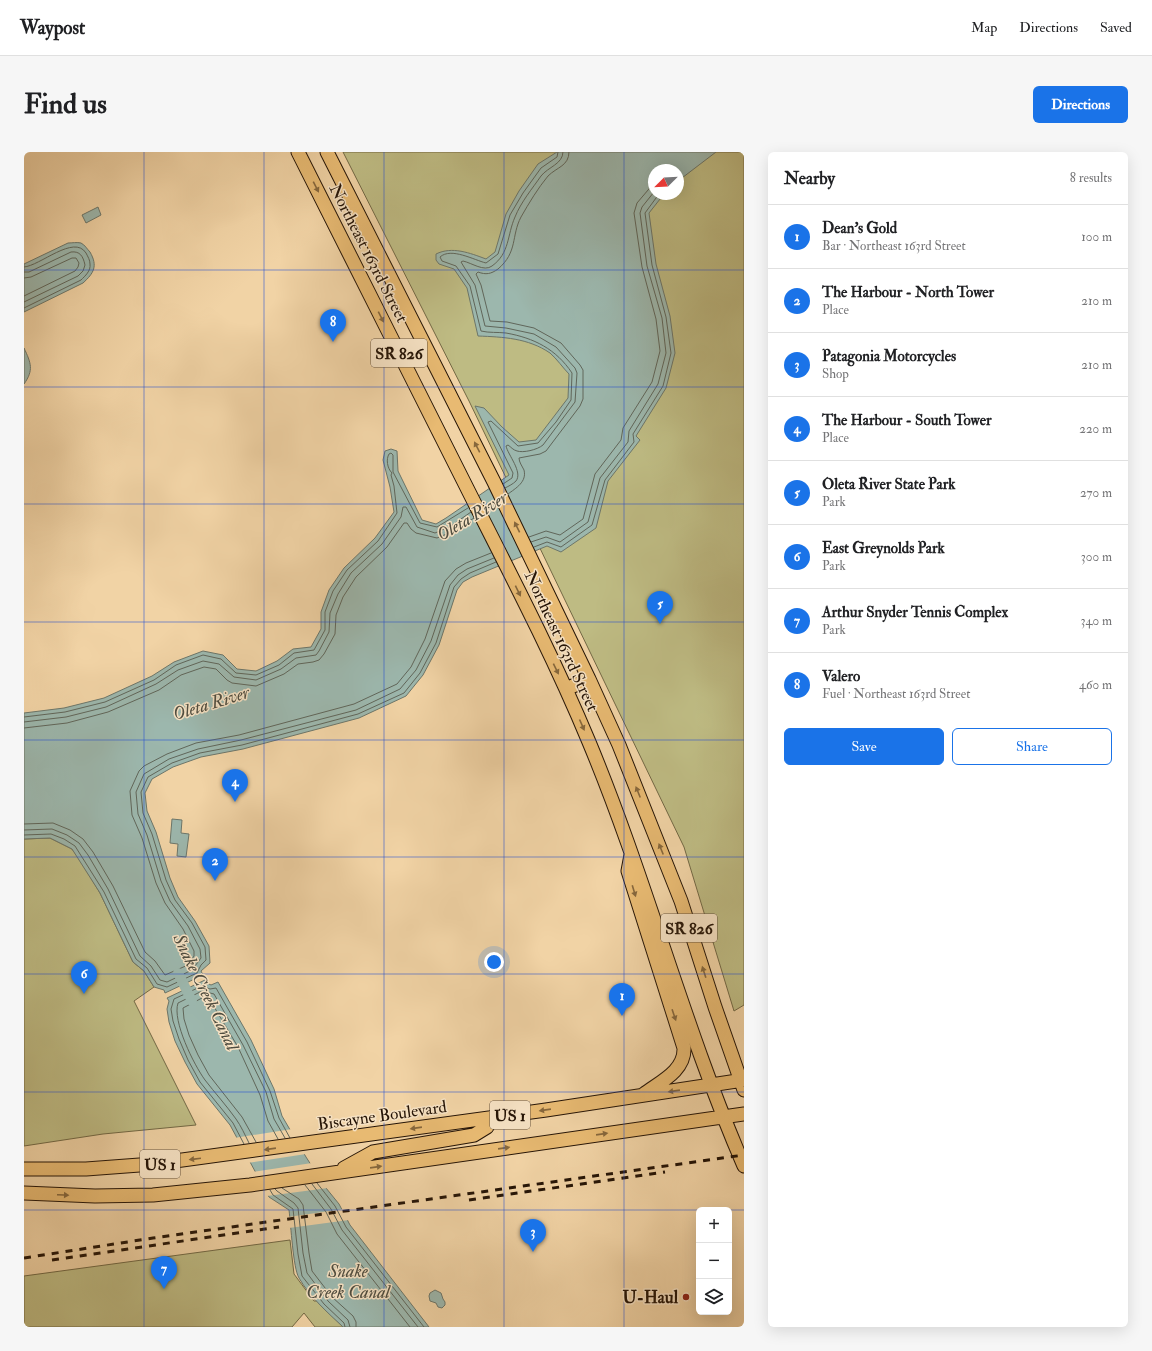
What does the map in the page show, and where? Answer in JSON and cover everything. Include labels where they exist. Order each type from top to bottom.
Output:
[{"type":"main road","name":"Northeast 163rd Street","points":[[298,152],[509,572],[566,689],[607,785],[632,853],[712,1086],[744,1166]]},
{"type":"main road","name":"Northeast 163rd Street","points":[[327,152],[534,562],[619,745],[678,895],[743,1084]]},
{"type":"main road","points":[[566,689],[589,679]]},
{"type":"main road","points":[[632,853],[628,871],[684,1048],[684,1057],[676,1070],[641,1095]]},
{"type":"main road","name":"Biscayne Boulevard","points":[[24,1169],[86,1169],[152,1164],[234,1154],[641,1095],[712,1086],[743,1084]]},
{"type":"main road","name":"US 1","points":[[24,1193],[95,1196],[153,1195],[250,1185],[744,1114]]},
{"type":"main road","points":[[338,1172],[373,1152],[474,1135],[486,1127],[492,1117]]},
{"type":"shaded area","points":[[343,152],[744,152],[744,1005],[734,1011],[684,847],[469,401]]},
{"type":"shaded area","points":[[50,838],[72,849],[80,860],[100,893],[133,962],[144,971],[154,987],[134,1001],[196,1125],[103,1134],[24,1146],[24,839]]},
{"type":"shaded area","points":[[290,1240],[294,1274],[314,1301],[317,1301],[343,1327],[315,1327],[304,1313],[292,1327],[24,1327],[24,1276]]},
{"type":"water","name":"Oleta River","points":[[557,152],[716,152],[684,176],[684,164],[648,164],[648,200],[659,200],[649,213],[656,264],[670,316],[675,353],[666,388],[636,436],[640,440],[608,481],[596,528],[561,552],[547,546],[463,582],[457,590],[439,645],[423,675],[406,696],[359,718],[243,749],[201,757],[173,767],[152,779],[145,793],[147,811],[156,832],[170,878],[178,897],[195,921],[209,946],[210,963],[201,971],[203,975],[165,993],[164,990],[154,987],[144,971],[133,962],[100,893],[72,849],[50,838],[24,839],[24,713],[64,708],[104,698],[152,676],[174,662],[203,651],[223,655],[237,669],[256,671],[277,661],[293,649],[311,647],[321,629],[321,612],[329,590],[344,568],[375,538],[394,512],[390,487],[383,460],[385,451],[391,449],[397,451],[398,471],[422,520],[436,524],[509,475],[475,406],[484,408],[519,442],[536,440],[568,398],[569,374],[550,353],[533,344],[515,339],[478,336],[467,288],[454,269],[439,264],[436,260],[436,254],[455,250],[486,259],[495,252],[506,214],[519,191],[538,164]]},
{"type":"water","points":[[98,207],[101,215],[86,223],[82,215]]},
{"type":"water","points":[[68,243],[81,243],[90,252],[94,261],[94,269],[90,276],[83,283],[24,312],[24,264]]},
{"type":"water","points":[[24,348],[30,362],[30,370],[24,384]]},
{"type":"water","points":[[172,819],[182,820],[181,833],[189,834],[186,857],[177,856],[178,844],[170,843]]},
{"type":"water","name":"Snake Creek Canal","points":[[205,980],[211,985],[218,982],[251,1040],[274,1089],[282,1116],[326,1188],[339,1204],[350,1225],[429,1327],[343,1327],[319,1304],[303,1285],[295,1265],[289,1210],[269,1197],[230,1125],[197,1084],[175,1041],[169,1022],[167,1009],[169,1001],[167,998]]},
{"type":"water","points":[[435,1290],[441,1293],[445,1302],[445,1305],[442,1308],[438,1307],[436,1303],[430,1301],[430,1293]]},
{"type":"pier","points":[[292,1129],[306,1154],[247,1163],[234,1138]]},
{"type":"pier","points":[[312,1163],[328,1188],[267,1196],[252,1172]]},
{"type":"pier","points":[[344,1209],[349,1220],[289,1228],[288,1217]]},
{"type":"waterway","name":"Snake Creek Canal","points":[[178,973],[192,1001]]},
{"type":"railway","points":[[24,1258],[153,1238],[744,1155]]},
{"type":"railway","points":[[469,1200],[665,1172]]},
{"type":"railway","points":[[52,1260],[279,1227]]},
{"type":"place","name":"Valero","points":[[333,342]]},
{"type":"place","name":"Oleta River State Park","points":[[660,624]]},
{"type":"place","name":"The Harbour - South Tower","points":[[235,802]]},
{"type":"place","name":"The Harbour - North Tower","points":[[215,881]]},
{"type":"place","name":"East Greynolds Park","points":[[84,994]]},
{"type":"place","name":"Dean's Gold","points":[[622,1016]]},
{"type":"place","name":"Patagonia Motorcycles","points":[[533,1252]]},
{"type":"place","name":"Arthur Snyder Tennis Complex","points":[[164,1289]]},
{"type":"place","name":"U-Haul","points":[[686,1297]]}]
